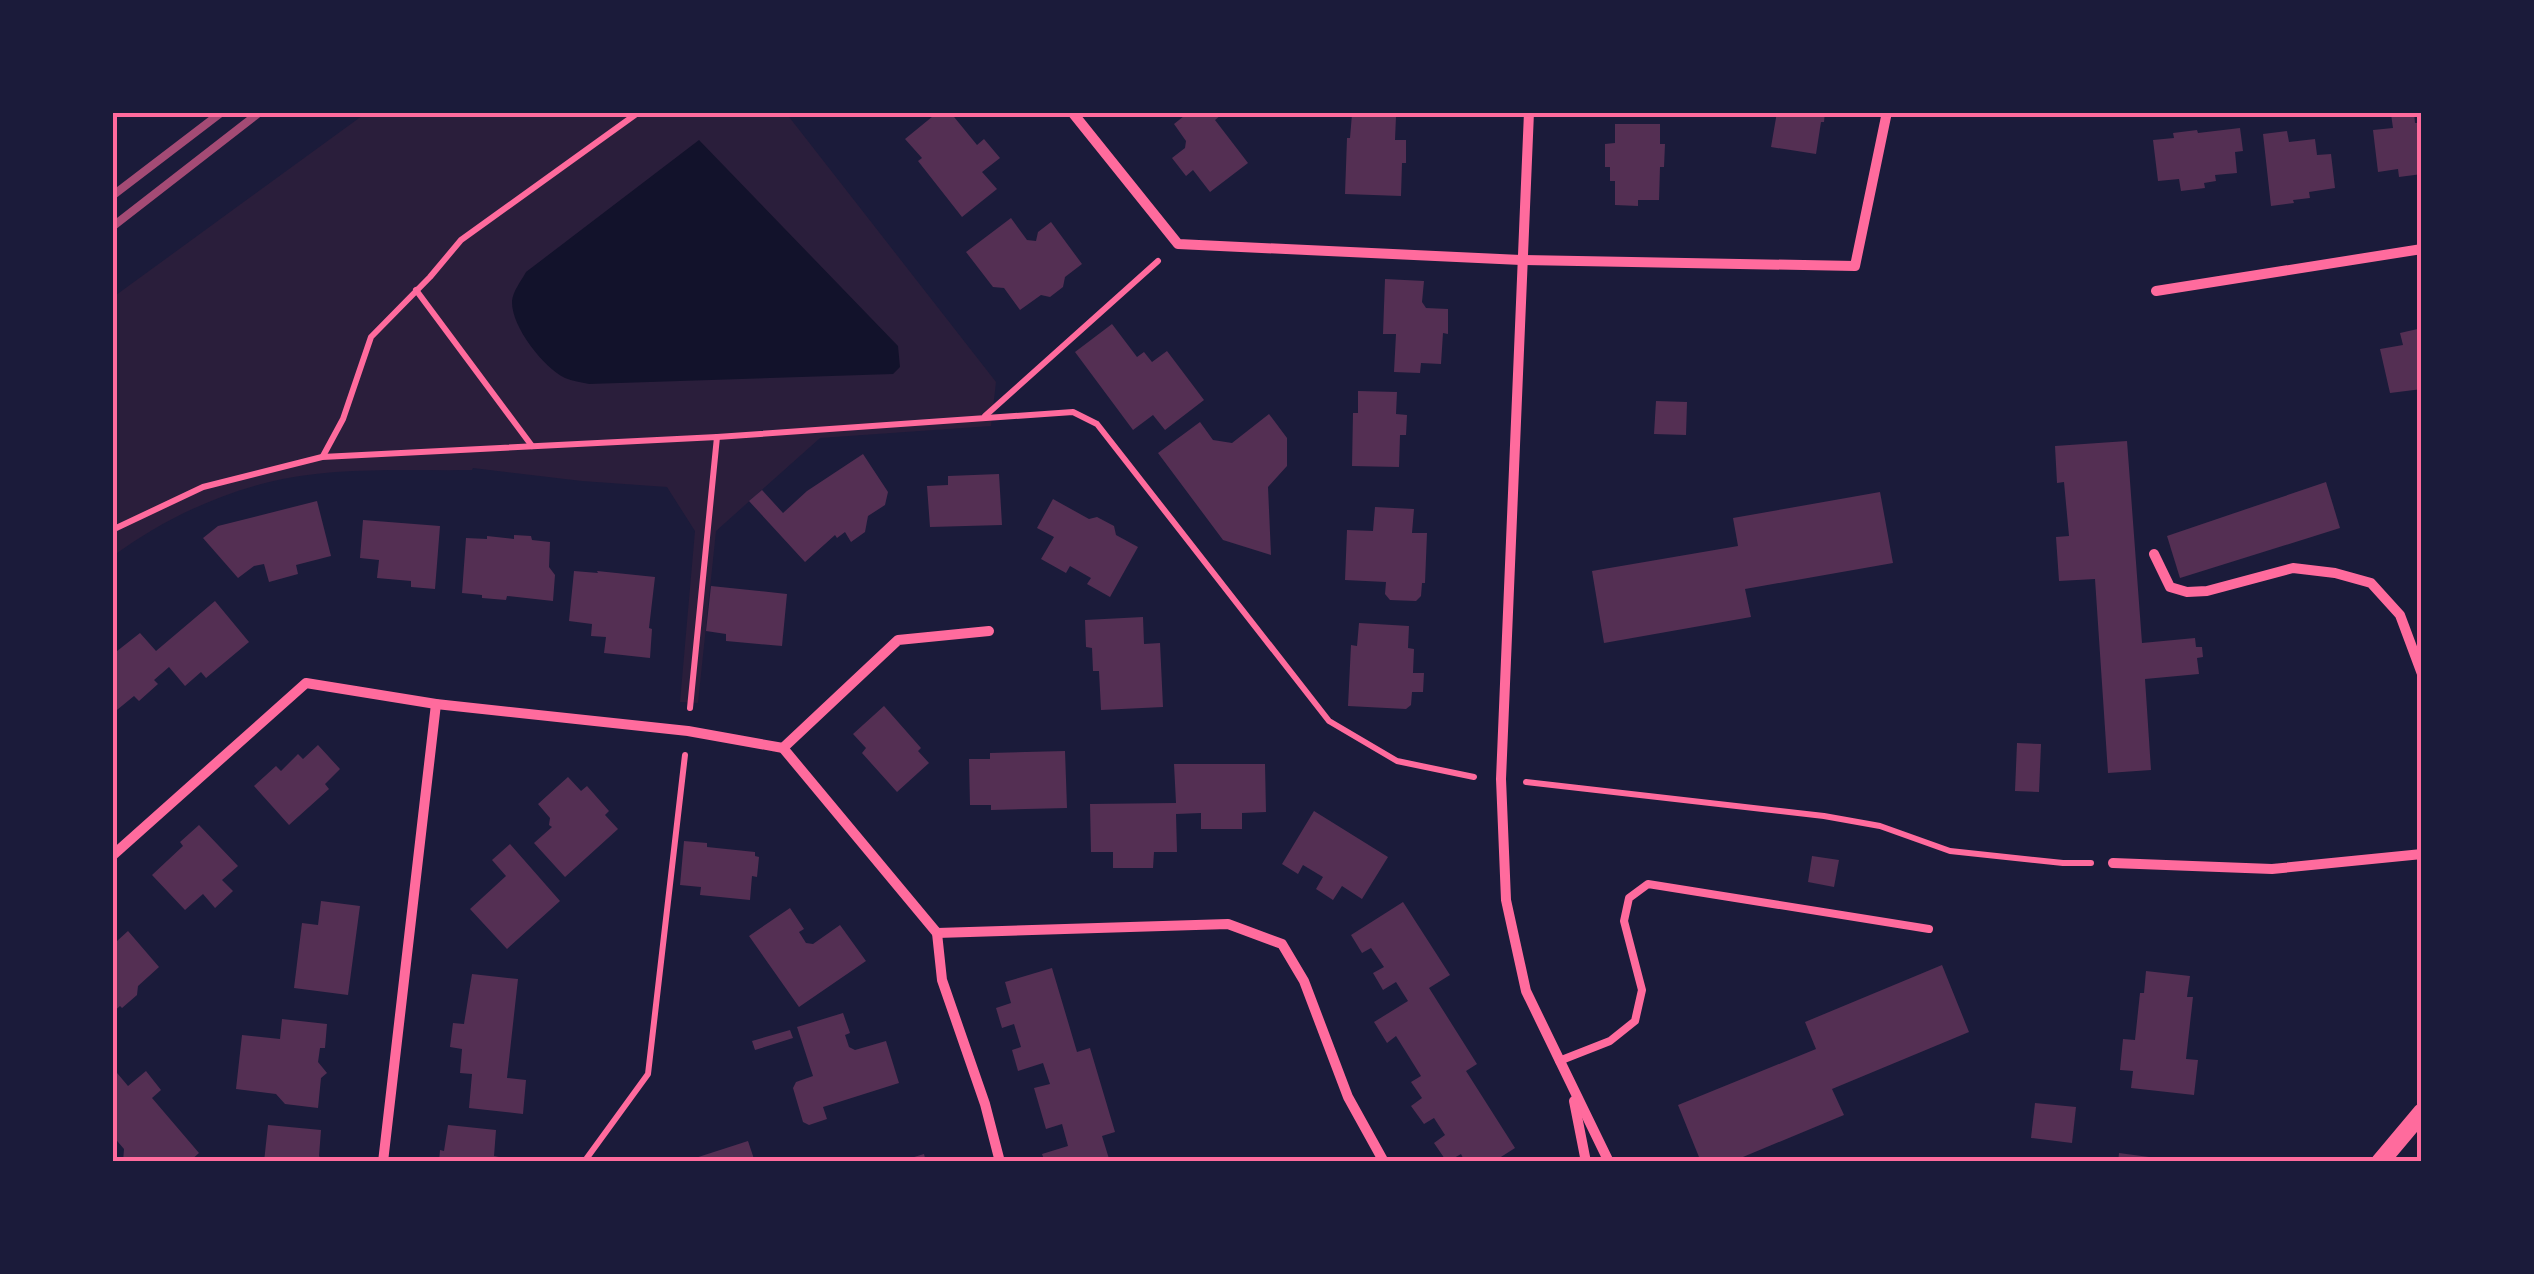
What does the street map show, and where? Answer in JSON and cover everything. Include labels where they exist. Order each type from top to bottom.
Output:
[{"type":"street","points":[[1072,112],[1178,244],[1521,260],[1855,266],[1887,112]]},
{"type":"street","points":[[1529,112],[1502,779],[1506,900],[1526,991],[1609,1162]]},
{"type":"street","points":[[2156,291],[2422,249]]},
{"type":"street","points":[[2154,554],[2170,587],[2187,592],[2207,591],[2294,568],[2371,583],[2400,616],[2422,674]]},
{"type":"street","points":[[782,748],[898,640],[989,631]]},
{"type":"street","points":[[112,856],[306,683],[436,704],[688,731],[782,748],[937,934],[942,980],[985,1104],[1000,1162]]},
{"type":"street","points":[[384,1162],[436,704]]},
{"type":"street","points":[[2112,863],[2272,870],[2422,854]]},
{"type":"street","points":[[937,934],[1228,924],[1282,944],[1304,982],[1348,1098],[1384,1162]]},
{"type":"street","points":[[1571,1085],[1586,1162]]},
{"type":"street","points":[[2380,1162],[2422,1112]]},
{"type":"lane","points":[[1560,1061],[1610,1040],[1635,1021],[1642,990],[1624,921],[1628,898],[1648,884],[1929,929]]},
{"type":"path","points":[[322,458],[343,418],[371,337],[461,240],[639,112]]},
{"type":"path","points":[[984,418],[1178,244]]},
{"type":"path","points":[[416,290],[532,447]]},
{"type":"path","points":[[112,530],[203,487],[322,458],[716,437],[1074,412],[1096,424],[1329,722],[1397,760],[1471,776],[1824,816],[1880,826],[1950,851],[2063,863],[2112,863]]},
{"type":"path","points":[[584,1162],[648,1074],[688,731],[716,437]]},
{"type":"shaded area","points":[[366,113],[786,113],[996,382],[991,426],[820,438],[716,531],[698,703],[680,702],[695,531],[667,487],[473,468],[316,474],[265,483],[205,504],[166,522],[113,556],[112,298]]},
{"type":"shaded area","points":[[699,140],[898,346],[900,367],[893,374],[589,384],[556,373],[538,355],[513,311],[514,294],[526,272]]},
{"type":"building","points":[[938,112],[950,112],[977,145],[984,139],[1000,158],[982,172],[997,189],[962,217],[905,139]]},
{"type":"building","points":[[1189,112],[1219,112],[1221,115],[1215,120],[1248,163],[1210,192],[1193,170],[1186,176],[1172,158],[1185,148],[1186,141],[1174,124]]},
{"type":"building","points":[[1777,112],[1825,112],[1816,154],[1771,147]]},
{"type":"building","points":[[2414,112],[2415,123],[2421,123],[2422,174],[2399,177],[2398,169],[2378,172],[2373,130],[2393,128],[2391,114]]},
{"type":"building","points":[[1352,114],[1396,116],[1395,140],[1406,140],[1401,196],[1345,194]]},
{"type":"building","points":[[1615,124],[1660,124],[1660,144],[1665,144],[1659,200],[1638,200],[1638,206],[1615,205],[1615,181],[1610,181],[1610,167],[1605,167],[1605,144],[1615,143]]},
{"type":"building","points":[[2240,128],[2243,151],[2235,152],[2237,173],[2215,175],[2216,181],[2204,183],[2205,188],[2181,191],[2179,179],[2158,181],[2153,140],[2174,138],[2173,133]]},
{"type":"building","points":[[2287,131],[2289,142],[2315,139],[2317,155],[2331,154],[2335,188],[2309,192],[2310,198],[2293,200],[2294,203],[2271,206],[2263,134]]},
{"type":"building","points":[[1011,218],[1027,240],[1036,241],[1038,232],[1051,222],[1082,264],[1065,277],[1063,287],[1050,297],[1041,295],[1020,310],[1004,288],[993,287],[966,252]]},
{"type":"building","points":[[1385,279],[1424,281],[1422,302],[1426,308],[1448,309],[1448,334],[1443,333],[1441,364],[1421,363],[1420,373],[1394,372],[1396,334],[1383,334]]},
{"type":"building","points":[[1112,324],[1137,357],[1144,352],[1152,362],[1167,351],[1204,400],[1165,430],[1153,415],[1133,430],[1075,352]]},
{"type":"building","points":[[2422,328],[2422,389],[2390,393],[2380,349],[2403,345],[2400,333]]},
{"type":"building","points":[[1358,391],[1397,392],[1396,414],[1407,415],[1406,435],[1400,435],[1399,467],[1352,466],[1353,413],[1358,413]]},
{"type":"building","points":[[1656,401],[1687,402],[1686,435],[1654,434]]},
{"type":"building","points":[[1269,414],[1287,438],[1287,466],[1268,487],[1271,555],[1223,540],[1158,453],[1200,422],[1213,440],[1232,443]]},
{"type":"building","points":[[2127,441],[2142,643],[2195,638],[2203,657],[2197,658],[2199,674],[2145,679],[2151,770],[2108,773],[2095,579],[2059,581],[2056,537],[2069,536],[2064,482],[2057,483],[2055,446]]},
{"type":"building","points":[[863,454],[888,492],[885,505],[868,516],[865,532],[851,542],[845,532],[837,538],[835,535],[805,562],[749,501],[762,490],[783,513],[807,491]]},
{"type":"building","points":[[999,474],[1002,525],[930,527],[927,486],[948,485],[948,476]]},
{"type":"building","points":[[2326,482],[2340,528],[2180,578],[2167,536]]},
{"type":"building","points":[[1880,492],[1893,563],[1745,589],[1751,617],[1604,643],[1592,571],[1738,546],[1733,518]]},
{"type":"building","points":[[1053,499],[1089,519],[1097,517],[1114,526],[1116,535],[1138,547],[1110,597],[1087,584],[1091,578],[1070,566],[1066,573],[1041,559],[1054,537],[1037,528]]},
{"type":"building","points":[[317,501],[331,556],[296,565],[298,574],[269,582],[264,564],[238,578],[203,538],[218,526]]},
{"type":"building","points":[[1375,507],[1414,509],[1412,533],[1427,533],[1425,583],[1416,601],[1390,600],[1385,594],[1386,582],[1345,580],[1347,530],[1373,531]]},
{"type":"building","points":[[363,520],[440,526],[435,589],[411,587],[411,581],[377,578],[379,560],[360,558]]},
{"type":"building","points":[[514,535],[550,542],[549,567],[555,575],[553,601],[507,596],[506,600],[482,598],[462,593],[466,538],[514,539]]},
{"type":"building","points":[[574,571],[655,577],[650,658],[604,653],[606,637],[591,636],[592,624],[569,621]]},
{"type":"building","points":[[711,586],[787,594],[782,646],[726,641],[726,634],[706,631]]},
{"type":"building","points":[[215,601],[249,642],[206,678],[201,672],[185,686],[169,667],[139,701],[134,696],[112,714],[112,655],[140,633],[156,651]]},
{"type":"building","points":[[1143,617],[1144,644],[1160,643],[1163,707],[1101,710],[1099,671],[1093,671],[1092,648],[1086,647],[1085,620]]},
{"type":"building","points":[[1359,623],[1409,626],[1408,648],[1414,649],[1413,673],[1424,673],[1423,692],[1412,692],[1411,705],[1406,709],[1348,706],[1351,645],[1357,646]]},
{"type":"building","points":[[884,706],[921,748],[918,751],[929,763],[897,792],[862,753],[866,748],[853,734]]},
{"type":"building","points":[[2017,743],[2041,744],[2039,792],[2015,791]]},
{"type":"building","points":[[318,745],[340,769],[325,784],[329,789],[289,825],[254,786],[276,766],[281,771],[298,754],[303,759]]},
{"type":"building","points":[[1065,751],[1067,808],[991,810],[991,805],[970,805],[969,759],[990,759],[990,753]]},
{"type":"building","points":[[1174,764],[1265,764],[1266,812],[1242,813],[1242,829],[1201,829],[1201,813],[1176,814],[1177,852],[1154,852],[1153,868],[1113,868],[1113,852],[1091,852],[1090,804],[1176,803]]},
{"type":"building","points":[[568,777],[581,791],[587,786],[609,811],[605,815],[618,829],[565,877],[534,843],[552,827],[538,804]]},
{"type":"building","points":[[1314,811],[1388,857],[1362,899],[1342,886],[1333,900],[1316,889],[1323,877],[1303,865],[1298,874],[1282,864]]},
{"type":"building","points":[[199,825],[238,866],[222,880],[233,891],[215,908],[203,894],[185,910],[152,875]]},
{"type":"building","points":[[684,841],[755,852],[759,857],[757,877],[752,876],[750,900],[700,895],[701,887],[680,885]]},
{"type":"building","points":[[510,844],[560,901],[507,949],[470,909],[506,876],[492,860]]},
{"type":"building","points":[[1812,856],[1839,860],[1834,887],[1808,882]]},
{"type":"building","points":[[321,901],[360,906],[348,995],[294,988],[302,923],[318,925]]},
{"type":"building","points":[[1403,902],[1450,975],[1429,988],[1477,1064],[1466,1071],[1515,1148],[1493,1162],[1465,1162],[1461,1154],[1447,1162],[1434,1143],[1445,1135],[1434,1118],[1424,1124],[1411,1106],[1422,1098],[1411,1082],[1421,1076],[1396,1036],[1387,1043],[1374,1022],[1408,1001],[1396,982],[1383,990],[1373,973],[1384,967],[1371,948],[1362,953],[1351,935]]},
{"type":"building","points":[[790,908],[804,929],[799,932],[806,943],[813,944],[840,925],[866,961],[799,1007],[749,936]]},
{"type":"building","points":[[128,931],[159,967],[138,986],[137,995],[112,1013],[112,941]]},
{"type":"building","points":[[1942,965],[1969,1032],[1832,1089],[1844,1115],[1731,1162],[1701,1162],[1678,1105],[1816,1049],[1805,1022]]},
{"type":"building","points":[[1052,968],[1077,1052],[1090,1048],[1115,1132],[1102,1136],[1110,1162],[1045,1162],[1042,1154],[1068,1146],[1062,1124],[1046,1129],[1034,1088],[1050,1084],[1043,1063],[1018,1071],[1012,1050],[1021,1047],[1014,1024],[1002,1028],[996,1008],[1011,1003],[1005,982]]},
{"type":"building","points":[[2146,971],[2190,976],[2187,997],[2193,997],[2186,1059],[2198,1060],[2194,1095],[2131,1088],[2133,1071],[2120,1070],[2123,1039],[2135,1040]]},
{"type":"building","points":[[472,974],[518,979],[507,1078],[526,1080],[523,1114],[469,1108],[472,1074],[460,1073],[462,1049],[450,1047],[453,1023],[464,1024]]},
{"type":"building","points":[[843,1013],[850,1033],[845,1035],[849,1047],[855,1050],[886,1041],[899,1083],[823,1107],[827,1119],[809,1125],[803,1122],[793,1088],[796,1082],[813,1076],[797,1027]]},
{"type":"building","points":[[282,1019],[327,1024],[325,1048],[320,1048],[318,1062],[327,1073],[321,1078],[318,1108],[285,1104],[276,1094],[236,1089],[242,1035],[280,1039]]},
{"type":"building","points":[[790,1030],[793,1038],[755,1050],[752,1041]]},
{"type":"building","points":[[112,1067],[128,1086],[146,1071],[161,1090],[152,1098],[199,1153],[189,1162],[123,1162],[124,1149],[112,1135],[117,1129],[112,1123]]},
{"type":"building","points":[[2035,1103],[2076,1107],[2072,1143],[2031,1138]]},
{"type":"building","points":[[268,1125],[321,1130],[319,1156],[323,1162],[264,1162]]},
{"type":"building","points":[[448,1125],[496,1130],[494,1156],[499,1157],[498,1162],[439,1162]]},
{"type":"building","points":[[748,1141],[755,1162],[686,1162],[686,1161]]},
{"type":"building","points":[[2119,1153],[2164,1159],[2164,1162],[2118,1162]]},
{"type":"building","points":[[924,1154],[926,1162],[901,1162],[901,1161]]},
{"type":"railway","points":[[112,196],[222,112]]},
{"type":"railway","points":[[112,227],[260,112]]}]
